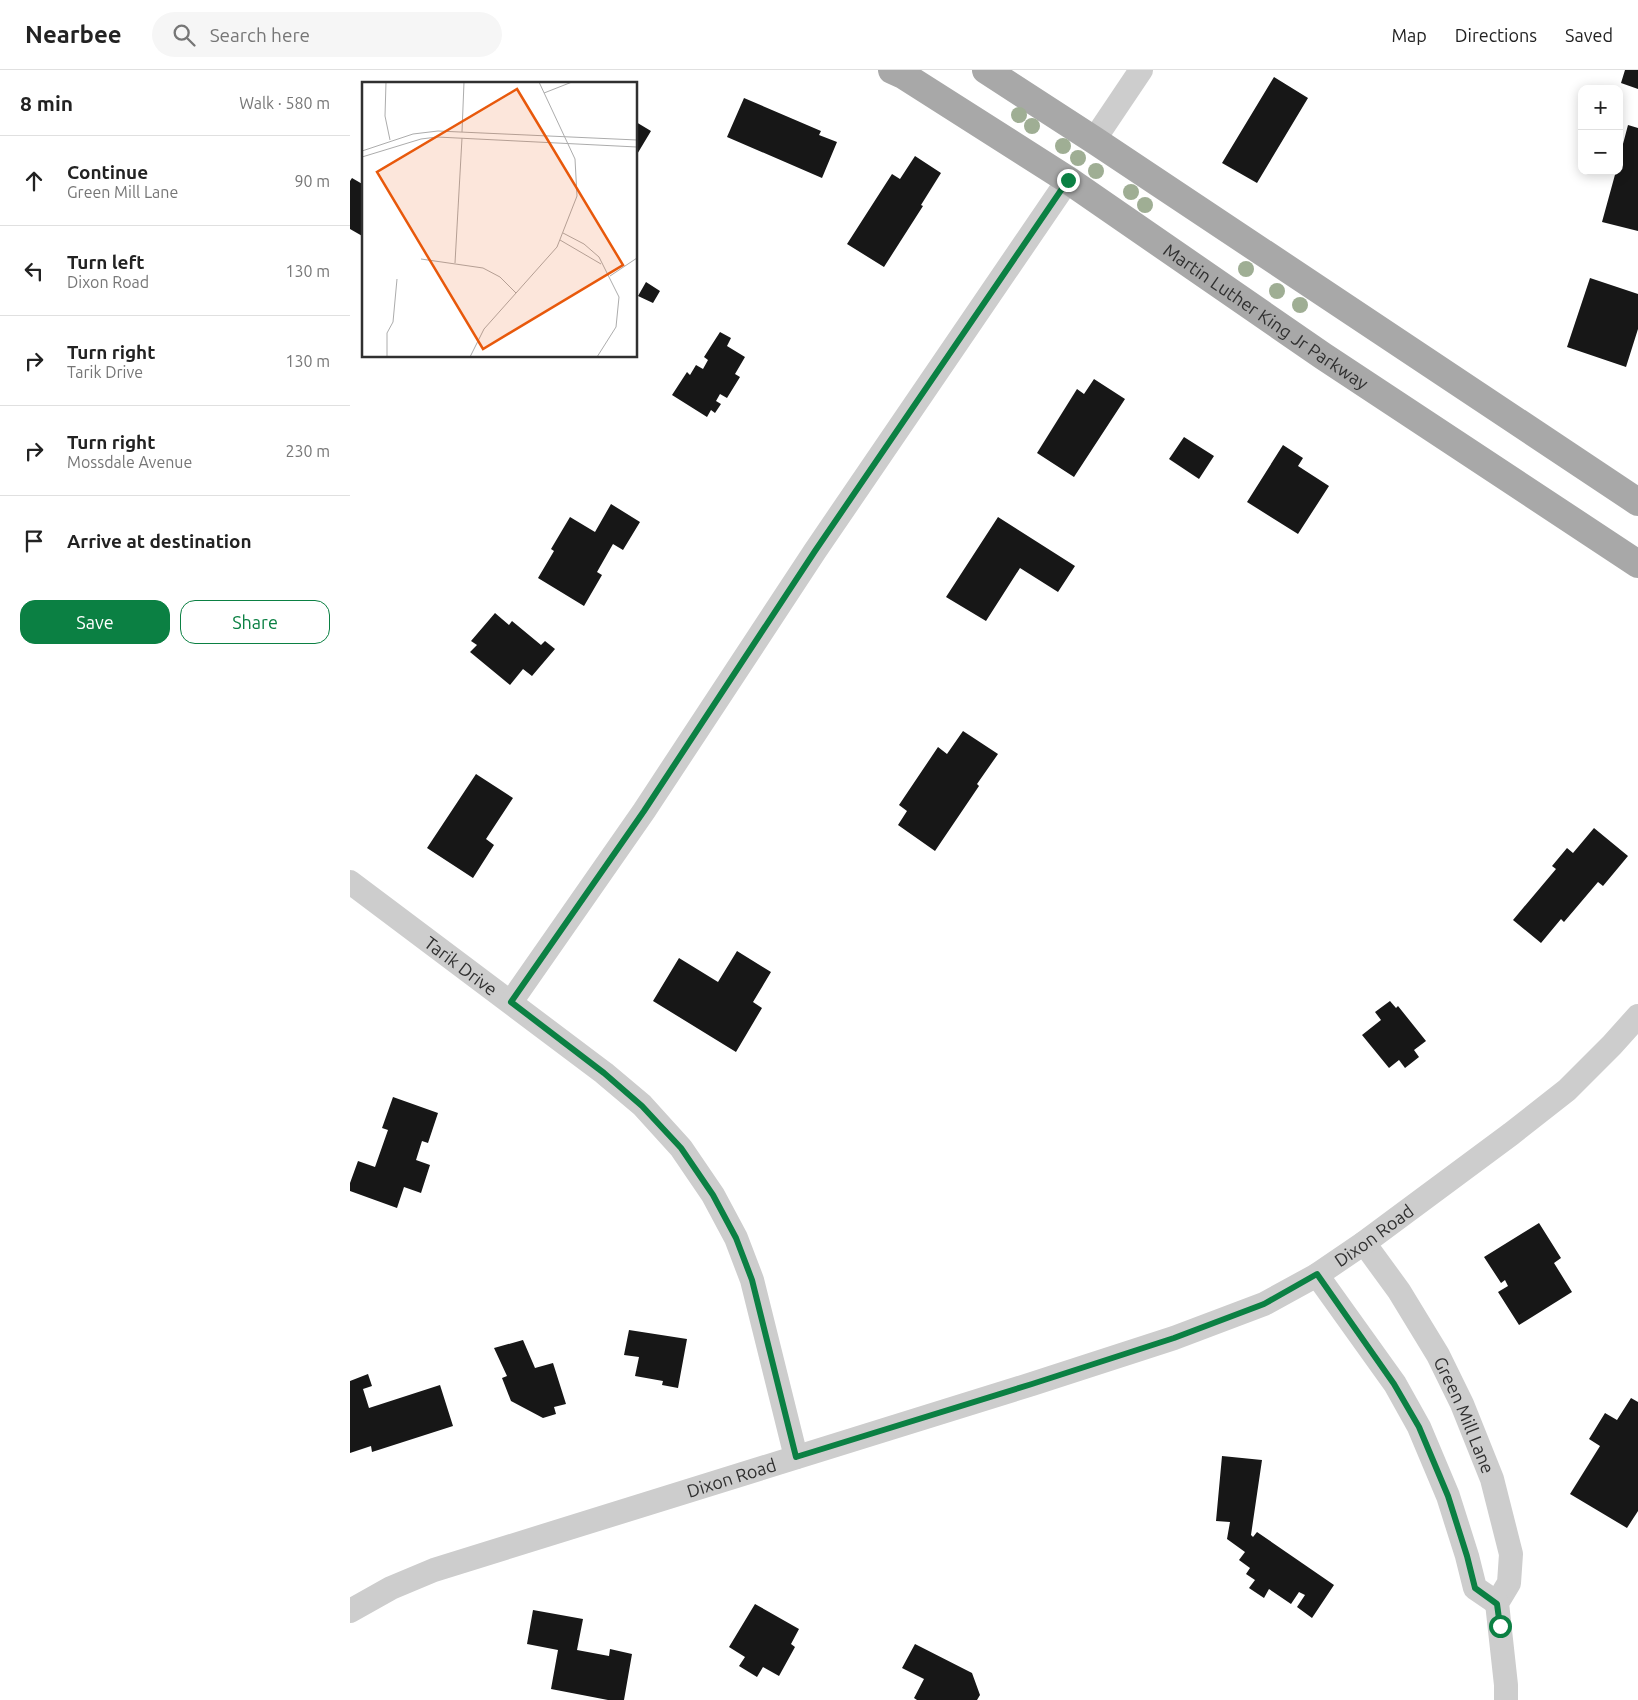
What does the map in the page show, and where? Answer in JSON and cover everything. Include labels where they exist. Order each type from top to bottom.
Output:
[{"type":"main road","name":"Martin Luther King Jr Parkway","points":[[892,70],[903,75],[1068,180],[1323,356],[1638,564]]},
{"type":"main road","points":[[986,70],[1638,502]]},
{"type":"street","points":[[1094,140],[1141,70]]},
{"type":"street","points":[[511,1002],[644,811],[815,551],[1068,180]]},
{"type":"street","name":"Tarik Drive","points":[[350,882],[604,1073],[642,1106],[681,1148],[713,1195],[736,1238],[752,1280],[796,1457]]},
{"type":"street","name":"Dixon Road","points":[[350,1611],[392,1588],[434,1570],[1023,1387],[1174,1338],[1264,1304],[1317,1274],[1364,1242],[1511,1134],[1567,1090],[1638,1016]]},
{"type":"street","name":"Green Mill Lane","points":[[1364,1242],[1399,1291],[1438,1355],[1462,1404],[1492,1479],[1511,1554],[1509,1583],[1497,1604]]},
{"type":"street","points":[[1317,1274],[1394,1384],[1419,1427],[1448,1496],[1475,1588],[1497,1604],[1506,1700]]},
{"type":"building","points":[[1625,70],[1638,70],[1638,89],[1621,83]]},
{"type":"building","points":[[1274,77],[1308,98],[1257,183],[1222,163]]},
{"type":"building","points":[[744,98],[821,131],[819,135],[837,142],[822,178],[727,137]]},
{"type":"building","points":[[638,123],[651,131],[638,153]]},
{"type":"building","points":[[1628,125],[1638,128],[1638,231],[1602,222],[1615,175],[1623,175],[1623,144]]},
{"type":"building","points":[[915,156],[941,173],[921,205],[923,206],[884,267],[847,244],[892,174],[900,179]]},
{"type":"building","points":[[352,178],[362,184],[362,236],[350,229],[350,181]]},
{"type":"building","points":[[1590,278],[1638,294],[1638,329],[1626,367],[1567,347]]},
{"type":"building","points":[[646,282],[660,291],[653,303],[638,296]]},
{"type":"building","points":[[720,332],[731,338],[727,346],[745,357],[735,374],[740,377],[727,398],[720,394],[716,401],[721,404],[715,413],[711,410],[707,417],[672,395],[687,372],[690,375],[696,365],[703,369],[708,360],[704,357]]},
{"type":"building","points":[[1094,379],[1125,399],[1074,477],[1037,453],[1077,389],[1084,394]]},
{"type":"building","points":[[1184,437],[1214,456],[1199,479],[1169,459]]},
{"type":"building","points":[[1283,445],[1303,458],[1298,466],[1329,486],[1298,534],[1247,502]]},
{"type":"building","points":[[611,504],[640,522],[623,550],[613,544],[597,572],[602,575],[584,606],[538,578],[554,551],[551,549],[570,517],[595,532]]},
{"type":"building","points":[[998,517],[1075,566],[1058,592],[1020,568],[986,621],[946,597]]},
{"type":"building","points":[[495,613],[509,625],[512,621],[541,645],[545,641],[555,649],[532,676],[523,669],[510,685],[470,652],[477,645],[471,641]]},
{"type":"building","points":[[963,731],[998,754],[935,851],[898,825],[907,811],[899,805],[938,747],[947,754]]},
{"type":"building","points":[[476,774],[513,798],[486,839],[494,845],[473,878],[427,848]]},
{"type":"building","points":[[1594,828],[1628,856],[1603,886],[1598,882],[1564,922],[1561,919],[1541,943],[1513,920],[1556,869],[1552,866],[1567,848],[1573,853]]},
{"type":"building","points":[[737,951],[771,972],[753,1002],[762,1008],[736,1052],[653,1001],[679,958],[718,982]]},
{"type":"building","points":[[1390,1001],[1396,1008],[1398,1006],[1426,1041],[1414,1050],[1419,1057],[1405,1068],[1399,1060],[1389,1068],[1362,1035],[1381,1020],[1375,1012]]},
{"type":"building","points":[[393,1097],[438,1113],[428,1143],[422,1141],[416,1160],[430,1165],[421,1193],[404,1187],[397,1208],[350,1191],[350,1183],[358,1161],[375,1167],[388,1130],[382,1128]]},
{"type":"building","points":[[1539,1223],[1561,1258],[1554,1263],[1572,1292],[1519,1325],[1498,1292],[1508,1286],[1505,1280],[1501,1283],[1484,1257]]},
{"type":"building","points":[[629,1330],[687,1339],[678,1388],[662,1385],[663,1381],[635,1376],[639,1357],[624,1355]]},
{"type":"building","points":[[523,1340],[535,1368],[553,1363],[566,1404],[554,1407],[556,1414],[543,1418],[511,1401],[502,1378],[507,1376],[494,1348]]},
{"type":"building","points":[[368,1374],[372,1386],[363,1389],[369,1408],[440,1385],[453,1426],[372,1452],[371,1446],[350,1453],[350,1381]]},
{"type":"building","points":[[1631,1398],[1638,1402],[1638,1511],[1627,1528],[1570,1494],[1600,1446],[1589,1439],[1605,1413],[1617,1420]]},
{"type":"building","points":[[1222,1456],[1262,1460],[1251,1535],[1253,1537],[1257,1532],[1334,1585],[1312,1618],[1297,1607],[1305,1595],[1299,1592],[1291,1604],[1269,1589],[1264,1598],[1249,1588],[1255,1580],[1246,1574],[1250,1568],[1239,1560],[1245,1552],[1227,1539],[1230,1522],[1216,1521]]},
{"type":"building","points":[[755,1604],[799,1629],[791,1644],[795,1647],[779,1676],[763,1667],[757,1677],[739,1666],[745,1657],[729,1647]]},
{"type":"building","points":[[533,1610],[583,1619],[577,1650],[609,1656],[610,1649],[632,1654],[624,1700],[608,1700],[551,1689],[558,1650],[527,1644]]},
{"type":"building","points":[[915,1644],[972,1673],[980,1695],[977,1700],[917,1700],[914,1698],[924,1679],[902,1668]]},
{"type":"route","points":[[1068,180],[815,551],[644,811],[511,1002],[604,1073],[642,1106],[681,1148],[713,1195],[736,1238],[752,1280],[796,1457],[1174,1338],[1264,1304],[1317,1274],[1394,1384],[1419,1427],[1448,1496],[1475,1588],[1497,1604],[1500,1626]]}]
